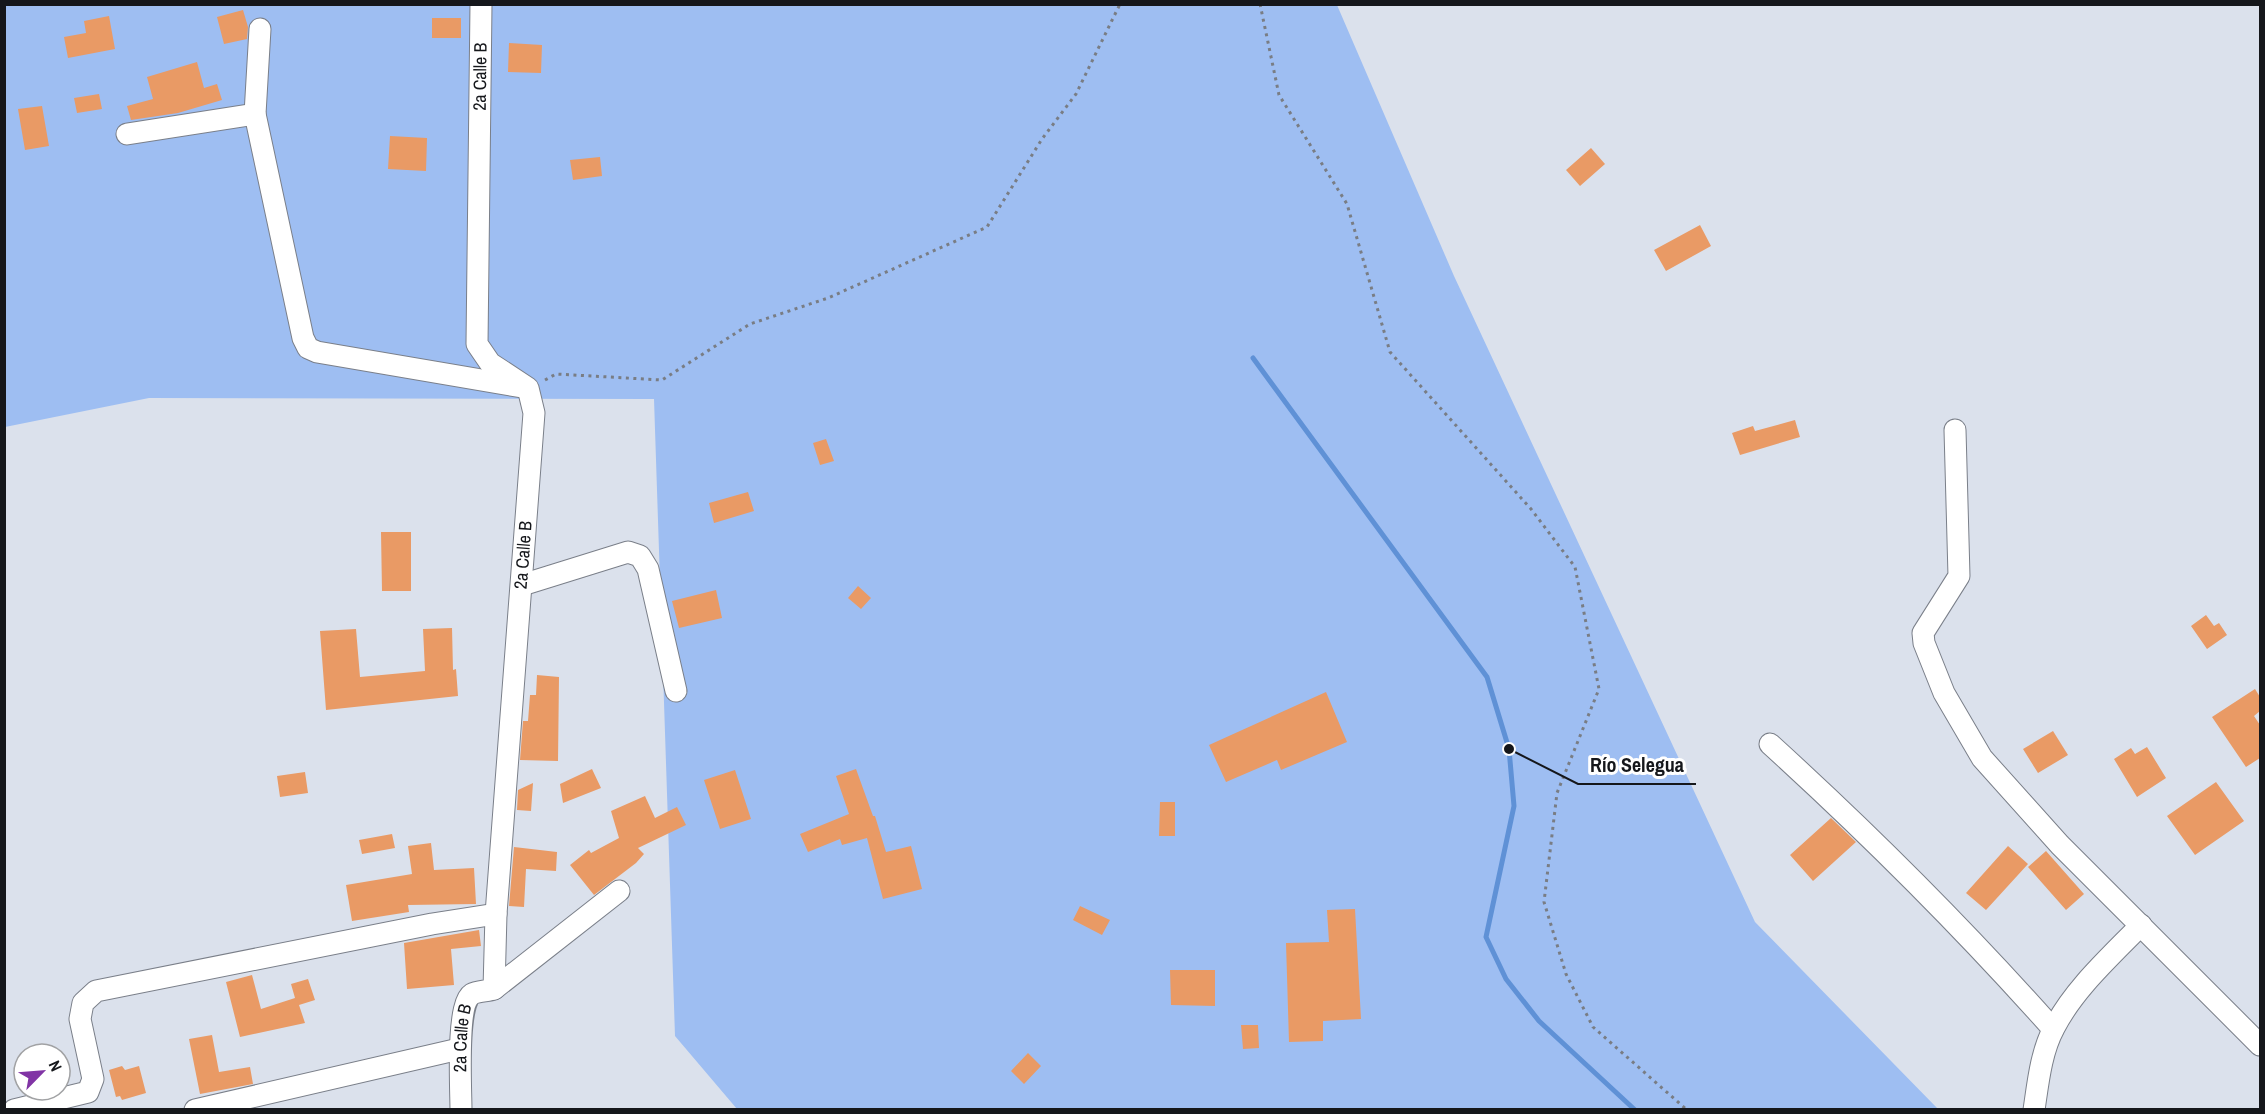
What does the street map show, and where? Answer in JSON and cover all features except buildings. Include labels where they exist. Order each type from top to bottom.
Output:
[{"type":"street","name":"2a Calle B","points":[[461,1110],[459,1049],[466,1001],[472,994],[494,989],[496,914],[534,413],[528,388],[490,363],[477,344],[481,4]]},
{"type":"street","points":[[260,29],[255,114],[303,338],[308,348],[317,352],[528,388]]},
{"type":"street","points":[[127,135],[255,114]]},
{"type":"street","points":[[1955,429],[1959,576],[1923,633],[1924,643],[1944,693],[1982,758],[2060,845],[2260,1044]]},
{"type":"street","points":[[522,585],[628,552],[640,556],[648,569],[676,691]]},
{"type":"street","points":[[1770,744],[1872,839],[1984,951],[2053,1029]]},
{"type":"street","points":[[494,989],[619,891]]},
{"type":"street","points":[[14,1110],[88,1092],[93,1079],[80,1019],[83,1004],[96,991],[432,924],[496,914]]},
{"type":"street","points":[[2034,1110],[2040,1070],[2053,1029],[2092,974],[2141,925]]},
{"type":"street","points":[[195,1110],[459,1049]]},
{"type":"path","points":[[528,388],[556,375],[662,380],[750,324],[828,298],[987,227],[1042,139],[1076,94],[1120,4]]},
{"type":"path","points":[[1260,4],[1279,95],[1347,204],[1390,352],[1531,509],[1575,567],[1599,689],[1557,793],[1544,902],[1566,974],[1593,1027],[1688,1110]]},
{"type":"shaded area","points":[[5,5],[1337,5],[1454,276],[1755,922],[1938,1109],[737,1109],[675,1036],[654,399],[149,398],[5,427]]},
{"type":"waterway","points":[[1253,358],[1487,677],[1509,749],[1514,806],[1486,937],[1506,979],[1539,1021],[1635,1110]]},
{"type":"place","name":"Río Selegua","points":[[1509,749]]}]
